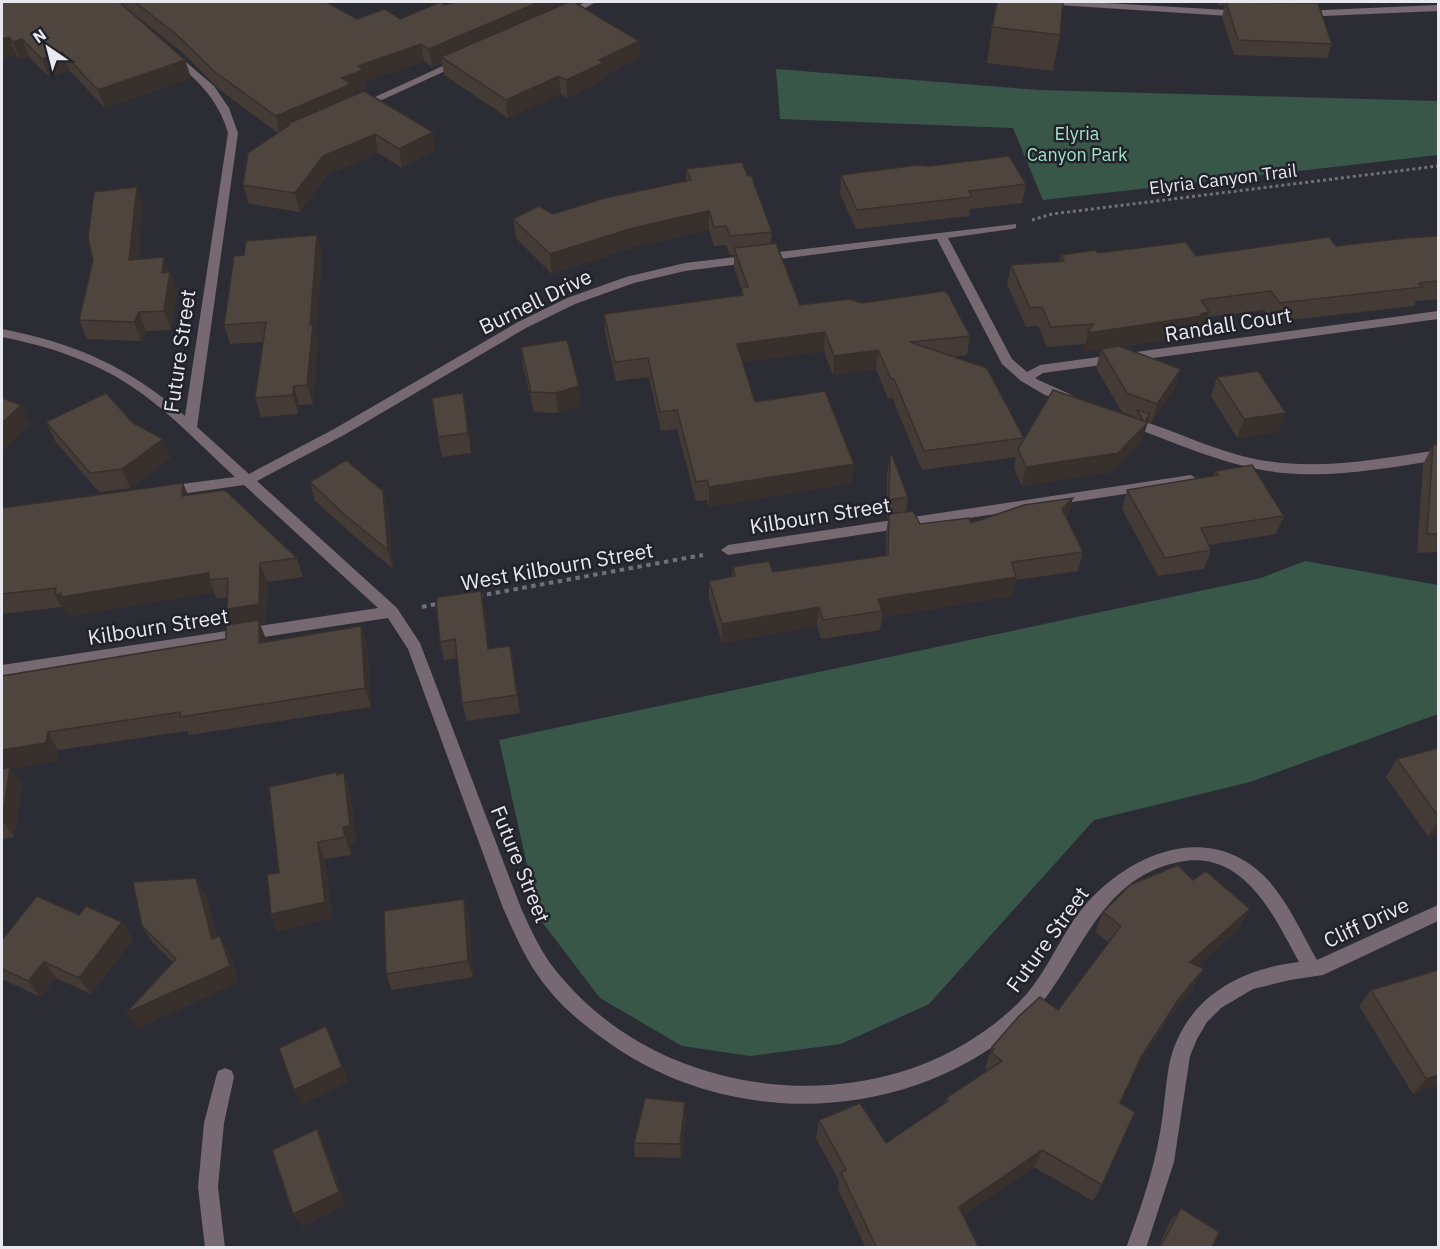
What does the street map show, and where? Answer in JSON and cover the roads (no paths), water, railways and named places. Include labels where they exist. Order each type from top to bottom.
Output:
[{"type":"street","points":[[555,20],[591,2]]},
{"type":"street","points":[[1058,2],[1174,11],[1255,14]]},
{"type":"street","points":[[1289,14],[1438,9]]},
{"type":"street","name":"Future Street","points":[[164,46],[217,93],[228,112],[233,133],[234,161],[190,428],[392,612],[415,647],[518,924],[548,976],[588,1017],[642,1055],[705,1081],[757,1092],[810,1095],[868,1090],[923,1075],[968,1053],[1016,1019],[1049,982],[1081,925],[1112,890],[1151,864],[1182,854],[1213,855],[1242,868],[1266,889],[1312,969]]},
{"type":"street","points":[[349,111],[468,58]]},
{"type":"street","name":"Burnell Drive","points":[[248,480],[339,432],[522,325],[571,301],[630,280],[685,267],[1012,226]]},
{"type":"street","points":[[941,235],[1007,361],[1026,378],[1050,392],[1082,404]]},
{"type":"street","name":"Randall Court","points":[[1026,378],[1040,369],[1438,315]]},
{"type":"street","points":[[2,333],[67,350],[114,371],[150,393],[190,428]]},
{"type":"street","points":[[1114,415],[1231,458],[1274,467],[1328,470],[1438,454]]},
{"type":"street","points":[[1239,472],[1274,467]]},
{"type":"street","name":"Kilbourn Street","points":[[728,550],[1204,478]]},
{"type":"street","points":[[156,492],[248,480]]},
{"type":"street","name":"Kilbourn Street","points":[[2,671],[392,612]]},
{"type":"street","name":"Cliff Drive","points":[[1312,969],[1323,967],[1438,913]]},
{"type":"street","points":[[1136,1248],[1161,1177],[1175,1108],[1181,1056],[1195,1025],[1215,1001],[1247,981],[1284,971],[1312,969]]},
{"type":"street","points":[[215,1248],[208,1188],[214,1123],[225,1077]]},
{"type":"park label","name":"Elyria Canyon Park","points":[[1077,143]]}]
